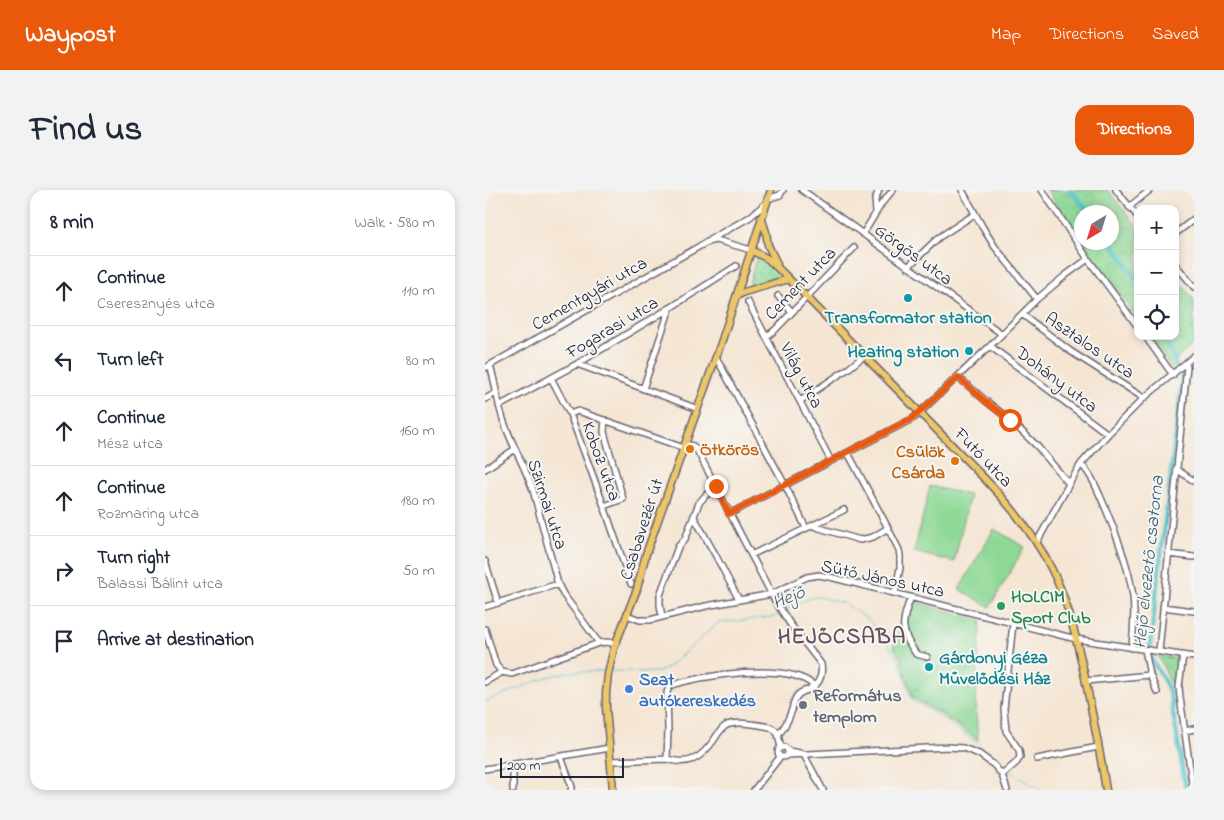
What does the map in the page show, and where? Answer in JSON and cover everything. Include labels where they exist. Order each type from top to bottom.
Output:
[{"type":"main road","name":"Csabavezér út","points":[[613,790],[605,693],[615,644],[637,589],[647,554],[737,296],[771,190]]},
{"type":"main road","points":[[761,217],[768,245],[779,270]]},
{"type":"main road","name":"Futó utca","points":[[751,250],[768,258],[807,297],[1005,500],[1037,542],[1051,568],[1068,610],[1086,681],[1106,790]]},
{"type":"main road","points":[[737,296],[744,292],[789,279]]},
{"type":"street","name":"Cementgyári utca","points":[[488,366],[750,217],[766,202],[780,195],[783,190]]},
{"type":"street","name":"Görgős utca","points":[[803,190],[811,193],[863,234],[1002,334]]},
{"type":"street","points":[[876,213],[875,200],[879,190]]},
{"type":"street","points":[[863,234],[893,190]]},
{"type":"street","points":[[962,190],[995,248],[1037,299]]},
{"type":"street","points":[[1042,190],[1134,321]]},
{"type":"street","points":[[1115,190],[1134,213]]},
{"type":"street","points":[[1129,207],[1150,190]]},
{"type":"street","points":[[908,266],[938,238],[975,214]]},
{"type":"street","points":[[1179,231],[1194,219]]},
{"type":"street","points":[[707,242],[715,240],[751,250]]},
{"type":"street","name":"Cement utca","points":[[766,337],[775,330],[853,248]]},
{"type":"street","points":[[729,514],[913,418],[958,377],[1037,299],[1065,275],[1089,259]]},
{"type":"street","name":"Fogarasi utca","points":[[499,406],[577,364],[736,266]]},
{"type":"street","points":[[1179,269],[1194,287]]},
{"type":"street","points":[[777,296],[792,312]]},
{"type":"street","name":"Világ utca","points":[[748,302],[831,461]]},
{"type":"street","points":[[643,389],[670,308]]},
{"type":"street","name":"Asztalos utca","points":[[1022,314],[1070,351],[1144,398]]},
{"type":"street","points":[[1148,340],[1174,374]]},
{"type":"street","name":"Dohány utca","points":[[990,346],[1108,434]]},
{"type":"street","points":[[800,401],[864,356]]},
{"type":"street","points":[[1037,542],[1081,464],[1144,398],[1194,356]]},
{"type":"street","points":[[716,357],[806,528]]},
{"type":"street","points":[[577,364],[698,409]]},
{"type":"street","name":"Szirmai utca","points":[[488,366],[495,382],[504,422],[529,477],[558,584],[563,594],[599,643]]},
{"type":"street","points":[[1184,366],[1194,369]]},
{"type":"street","points":[[1157,651],[1163,607],[1184,366]]},
{"type":"street","points":[[958,377],[1010,420],[1037,446],[1069,484]]},
{"type":"street","name":"Koboz utca","points":[[551,378],[570,414],[631,584]]},
{"type":"street","points":[[485,399],[496,393]]},
{"type":"street","points":[[570,414],[578,411],[685,446],[693,446],[697,450],[779,609],[821,664],[822,673],[819,681],[814,686],[797,695],[791,714],[778,734]]},
{"type":"street","points":[[604,506],[623,499],[604,432],[605,420]]},
{"type":"street","points":[[485,469],[515,449]]},
{"type":"street","points":[[848,453],[888,528],[900,556],[900,568],[895,593]]},
{"type":"street","points":[[1081,464],[1093,480],[1124,558],[1133,592],[1134,623],[1132,648]]},
{"type":"street","points":[[1176,468],[1194,481]]},
{"type":"street","points":[[662,617],[659,605],[660,595],[678,547],[685,539],[699,503],[716,486]]},
{"type":"street","points":[[751,555],[844,510]]},
{"type":"street","points":[[694,517],[739,600]]},
{"type":"street","points":[[813,525],[860,540],[873,537],[888,528]]},
{"type":"street","points":[[1167,554],[1194,557]]},
{"type":"street","points":[[485,561],[498,603]]},
{"type":"street","name":"Sütő János utca","points":[[627,615],[644,621],[650,620],[706,606],[772,594],[807,577],[819,575],[1076,639],[1194,656]]},
{"type":"street","points":[[485,607],[558,584]]},
{"type":"street","points":[[911,597],[903,622],[906,637],[916,654],[927,657]]},
{"type":"street","points":[[1163,607],[1194,611]]},
{"type":"street","points":[[1005,772],[1020,757],[1019,750],[1006,731],[1003,710],[1013,623]]},
{"type":"street","points":[[485,629],[496,665],[502,672],[512,674],[599,643],[608,642],[615,644]]},
{"type":"street","points":[[1145,650],[1150,675],[1157,692]]},
{"type":"street","points":[[1183,655],[1179,697],[1193,790]]},
{"type":"street","points":[[485,682],[502,672]]},
{"type":"street","points":[[667,759],[667,692],[670,686],[706,676],[776,672],[805,678],[814,686]]},
{"type":"street","points":[[1086,681],[1150,675]]},
{"type":"street","points":[[611,761],[667,759],[690,762],[706,750],[722,728],[728,724],[770,727],[775,730],[778,734],[781,748],[778,752],[780,757]]},
{"type":"street","points":[[1185,731],[1194,730]]},
{"type":"street","points":[[787,753],[804,755],[948,746],[963,748],[979,754],[1005,772]]},
{"type":"street","points":[[1037,759],[1098,747]]},
{"type":"street","points":[[485,769],[610,748]]},
{"type":"street","points":[[781,748],[785,748],[787,753]]},
{"type":"street","points":[[754,790],[780,757],[783,758],[787,753]]},
{"type":"street","points":[[804,755],[823,790]]},
{"type":"street","points":[[561,757],[572,787],[571,790]]},
{"type":"street","points":[[513,765],[513,790]]},
{"type":"street","points":[[1005,772],[1007,790]]},
{"type":"green space","points":[[1047,190],[1108,190],[1134,223],[1134,314],[1089,250],[1119,250],[1119,205],[1074,205],[1074,229]]},
{"type":"green space","points":[[756,257],[777,272],[775,278],[749,286]]},
{"type":"green space","points":[[1179,281],[1194,300],[1194,343],[1177,359],[1176,367],[1172,369],[1152,340],[1179,340]]},
{"type":"green space","points":[[930,486],[970,495],[954,562],[914,552]]},
{"type":"green space","points":[[994,529],[1025,547],[990,607],[959,589]]},
{"type":"green space","points":[[911,601],[981,620],[976,695],[978,740],[913,698],[900,657],[893,646]]},
{"type":"green space","points":[[1158,656],[1178,659],[1177,691],[1174,690]]},
{"type":"waterway","name":"Hejő elvezető csatorna","points":[[1070,190],[1083,205]]},
{"type":"waterway","name":"Hejő elvezető csatorna","points":[[1117,250],[1134,275]]},
{"type":"waterway","name":"Hejő elvezető csatorna","points":[[1167,340],[1182,380],[1150,646],[1152,660],[1170,694],[1186,790]]},
{"type":"waterway","name":"Hejő","points":[[783,612],[797,603],[814,597],[846,604],[870,621],[898,658],[912,700],[941,717],[979,744],[1006,768]]},
{"type":"waterway","name":"Hejő","points":[[610,671],[659,672],[671,665],[718,623],[773,617],[780,613]]},
{"type":"waterway","name":"Hejő","points":[[485,702],[547,677],[570,672],[606,671]]},
{"type":"waterway","name":"Hejő","points":[[1009,770],[1040,790]]},
{"type":"waterway","name":"Hejő elvezető csatorna","points":[[1186,788],[1190,790]]},
{"type":"place","name":"Transformator station","points":[[908,298]]},
{"type":"place","name":"Heating station","points":[[969,351]]},
{"type":"place","name":"Ötkörös","points":[[690,449]]},
{"type":"place","name":"Csülök Csárda","points":[[955,461]]},
{"type":"place","name":"HOLCIM Sport Club","points":[[1001,606]]},
{"type":"place","name":"Gárdonyi Géza Művelődési Ház","points":[[929,667]]},
{"type":"place","name":"Seat autókereskedés","points":[[629,689]]},
{"type":"place","name":"Református templom","points":[[803,705]]},
{"type":"district","name":"HEJŐCSABA","points":[[842,635]]},
{"type":"route","points":[[716,486],[729,514],[913,418],[958,377],[1010,420]]}]
